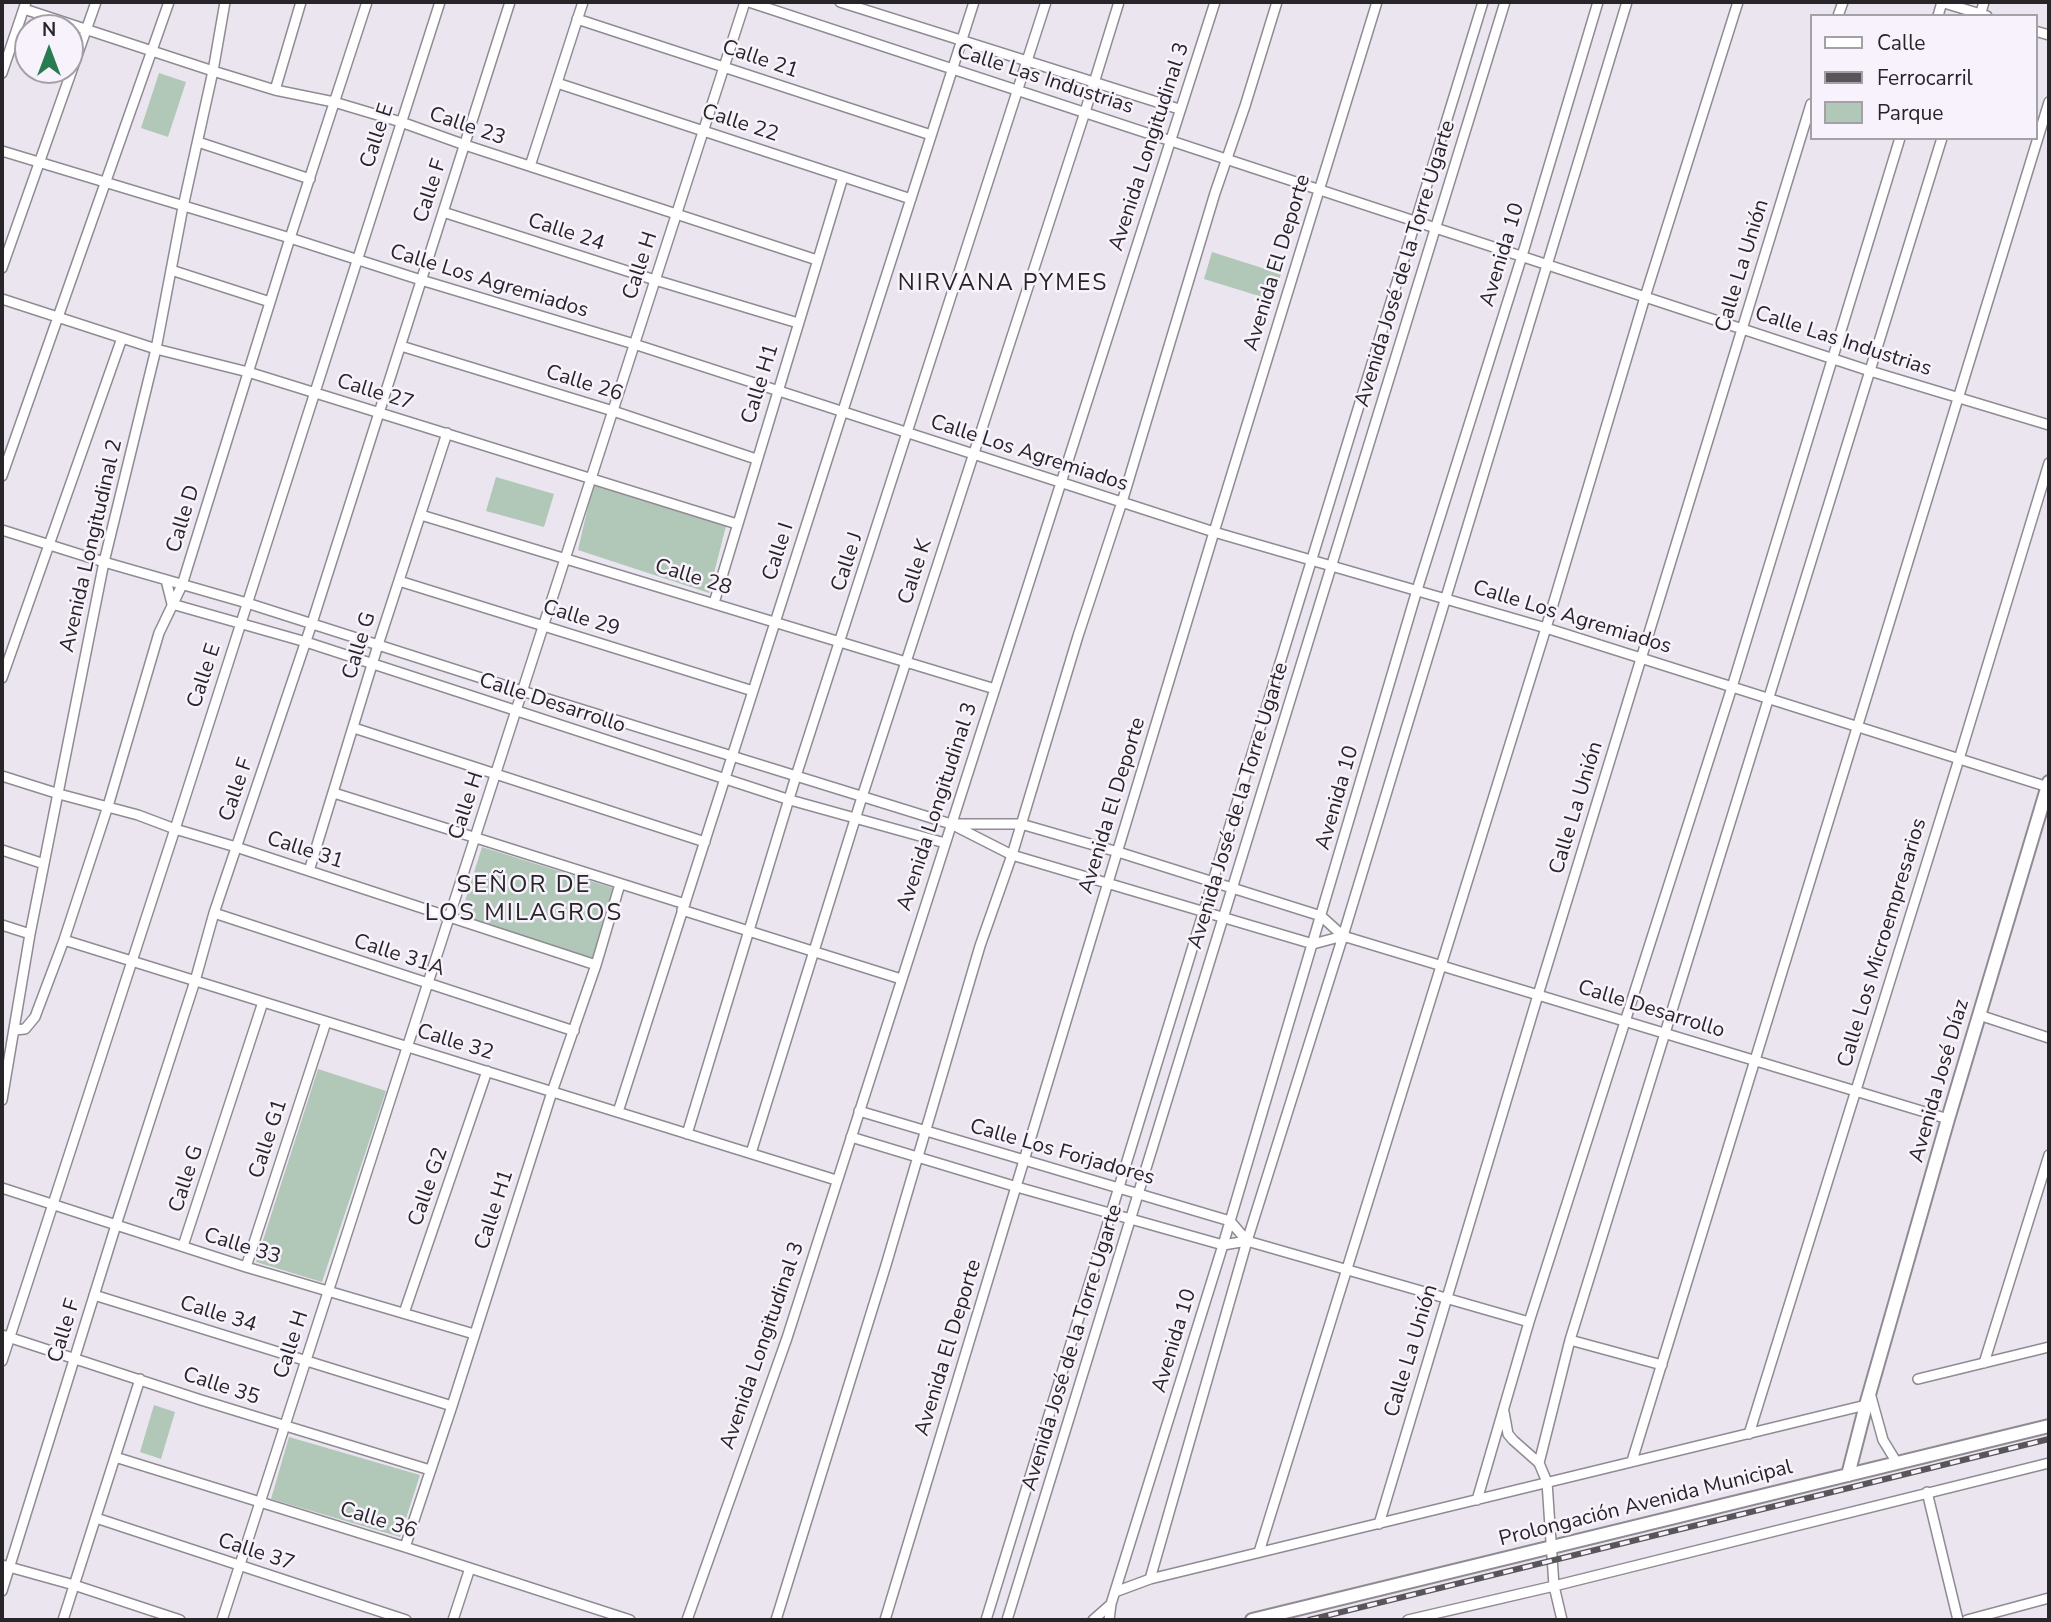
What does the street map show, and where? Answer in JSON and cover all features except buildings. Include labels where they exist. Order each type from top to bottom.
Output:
[{"type":"main road","name":"Avenida José Díaz","points":[[1848,1475],[1948,1119],[2048,784]]},
{"type":"main road","name":"Prolongación Avenida Municipal","points":[[1252,1620],[2049,1426]]},
{"type":"street","points":[[2,268],[96,2]]},
{"type":"street","points":[[2,476],[169,2]]},
{"type":"street","name":"Avenida Longitudinal 2","points":[[2,1100],[30,934],[104,562],[156,349],[225,2]]},
{"type":"street","points":[[275,90],[302,2]]},
{"type":"street","name":"Calle D","points":[[14,1030],[25,1029],[35,1017],[64,940],[108,806],[159,633],[182,585],[367,2]]},
{"type":"street","name":"Calle E","points":[[2,1360],[5,1337],[53,1204],[440,2]]},
{"type":"street","name":"Calle F","points":[[2,1591],[6,1566],[75,1359],[236,847],[306,642],[510,2]]},
{"type":"street","points":[[530,166],[583,2]]},
{"type":"street","name":"Calle H","points":[[222,1620],[724,66],[747,2]]},
{"type":"street","name":"Calle Las Industrias","points":[[747,2],[1870,371],[2049,425]]},
{"type":"street","name":"Calle Las Industrias","points":[[840,2],[1180,109]]},
{"type":"street","name":"Calle I","points":[[618,1112],[974,2]]},
{"type":"street","name":"Calle J","points":[[687,1134],[796,776],[1046,2]]},
{"type":"street","name":"Calle K","points":[[751,1153],[862,797],[1119,2]]},
{"type":"street","name":"Avenida Longitudinal 3","points":[[687,1620],[787,1338],[1215,2]]},
{"type":"street","points":[[776,1620],[926,1132],[980,946],[1012,855],[1226,159],[1277,2]]},
{"type":"street","name":"Avenida El Deporte","points":[[885,1620],[1377,2]]},
{"type":"street","name":"Avenida José de la Torre Ugarte","points":[[986,1620],[1483,2]]},
{"type":"street","name":"Avenida José de la Torre Ugarte","points":[[1007,1620],[1505,2]]},
{"type":"street","name":"Avenida 10","points":[[1109,1620],[1111,1604],[1223,1245],[1418,590],[1598,2]]},
{"type":"street","name":"Avenida 10","points":[[1150,1579],[1247,1241],[1343,936],[1627,2]]},
{"type":"street","points":[[1259,1552],[1738,2]]},
{"type":"street","points":[[1942,2],[1979,14]]},
{"type":"street","points":[[2,72],[25,5]]},
{"type":"street","name":"Calle 23","points":[[25,5],[152,52],[275,90],[334,102],[401,122],[817,260]]},
{"type":"street","name":"Calle 21","points":[[577,19],[931,135]]},
{"type":"street","name":"Calle 22","points":[[557,83],[911,199]]},
{"type":"street","points":[[1632,1461],[2049,102]]},
{"type":"street","name":"Calle La Unión","points":[[1379,1524],[1810,107]]},
{"type":"street","points":[[1477,1500],[1529,1322],[1732,687],[1899,140]]},
{"type":"street","points":[[1539,1463],[1570,1340],[1941,140]]},
{"type":"street","points":[[198,142],[310,179]]},
{"type":"street","name":"Calle Los Agremiados","points":[[2,151],[634,344],[1214,532],[1445,597],[1959,759],[2048,784]]},
{"type":"street","name":"Calle H1","points":[[714,603],[843,177]]},
{"type":"street","name":"Calle 24","points":[[443,212],[798,323]]},
{"type":"street","points":[[171,270],[270,302]]},
{"type":"street","name":"Calle 27","points":[[2,299],[156,349],[248,372],[737,524]]},
{"type":"street","points":[[2,678],[122,338]]},
{"type":"street","name":"Calle 26","points":[[401,345],[756,459]]},
{"type":"street","name":"Calle G","points":[[309,871],[378,645],[447,433]]},
{"type":"street","name":"Calle Los Microempresarios","points":[[1749,1434],[2049,463]]},
{"type":"street","name":"Calle 28","points":[[421,515],[995,689]]},
{"type":"street","name":"Calle Desarrollo","points":[[2,530],[312,623],[951,824],[1012,855],[1313,944]]},
{"type":"street","points":[[166,580],[172,604]]},
{"type":"street","name":"Calle 29","points":[[399,581],[753,691]]},
{"type":"street","name":"Calle Desarrollo","points":[[172,604],[241,622],[373,663],[790,800],[945,843]]},
{"type":"street","points":[[354,728],[705,842]]},
{"type":"street","name":"Calle 31","points":[[2,776],[108,806],[596,965]]},
{"type":"street","points":[[334,793],[620,884],[749,931],[901,979]]},
{"type":"street","name":"Calle Desarrollo","points":[[951,824],[1021,824],[1118,852],[1321,916],[1343,936],[1948,1119]]},
{"type":"street","points":[[2,850],[44,864]]},
{"type":"street","name":"Calle H1","points":[[405,1547],[552,1091],[596,965],[620,884]]},
{"type":"street","name":"Calle 31A","points":[[215,913],[573,1031]]},
{"type":"street","points":[[2,925],[30,934]]},
{"type":"street","points":[[1313,944],[1343,936]]},
{"type":"street","name":"Calle 32","points":[[64,940],[836,1180]]},
{"type":"street","name":"Calle G","points":[[183,1246],[263,1002]]},
{"type":"street","points":[[1979,1015],[2049,1038]]},
{"type":"street","name":"Calle G1","points":[[246,1267],[326,1022]]},
{"type":"street","name":"Calle G2","points":[[404,1313],[487,1072]]},
{"type":"street","name":"Calle Los Forjadores","points":[[859,1111],[1230,1220]]},
{"type":"street","points":[[851,1137],[1223,1245],[1247,1241],[1529,1322]]},
{"type":"street","points":[[1984,1363],[2049,1155]]},
{"type":"street","name":"Calle 33","points":[[2,1188],[246,1267],[474,1334]]},
{"type":"street","points":[[1230,1220],[1247,1241]]},
{"type":"street","name":"Calle 34","points":[[94,1296],[452,1406]]},
{"type":"street","name":"Calle 35","points":[[5,1337],[430,1470]]},
{"type":"street","points":[[1570,1340],[1661,1365]]},
{"type":"street","points":[[1918,1379],[2049,1347]]},
{"type":"street","points":[[63,1620],[140,1379]]},
{"type":"street","points":[[1870,1392],[1883,1440],[1897,1462]]},
{"type":"street","points":[[1115,1592],[1150,1579],[1866,1405]]},
{"type":"street","points":[[1504,1409],[1508,1434],[1539,1463],[1546,1482],[1554,1586],[1562,1620]]},
{"type":"street","name":"Calle 36","points":[[115,1457],[630,1620]]},
{"type":"street","points":[[1408,1620],[2049,1463]]},
{"type":"street","points":[[1927,1492],[1958,1620]]},
{"type":"street","name":"Calle 37","points":[[96,1518],[406,1620]]},
{"type":"street","points":[[6,1566],[180,1620]]},
{"type":"street","points":[[453,1620],[470,1569]]},
{"type":"street","points":[[1967,1620],[2049,1598]]},
{"type":"street","points":[[1093,1620],[1111,1604]]},
{"type":"green space","points":[[159,73],[186,82],[168,137],[141,128]]},
{"type":"green space","points":[[1212,252],[1281,274],[1272,300],[1204,279]]},
{"type":"green space","points":[[496,477],[554,494],[544,527],[486,511]]},
{"type":"green space","points":[[593,485],[726,526],[709,593],[578,550]]},
{"type":"green space","points":[[482,847],[613,888],[592,959],[460,917]]},
{"type":"green space","points":[[318,1069],[386,1091],[322,1282],[256,1262]]},
{"type":"green space","points":[[154,1405],[175,1412],[161,1459],[140,1452]]},
{"type":"green space","points":[[289,1437],[420,1475],[400,1537],[271,1499]]},
{"type":"railway","points":[[1309,1620],[2049,1439]]},
{"type":"district","name":"NIRVANA PYMES","points":[[1003,284]]},
{"type":"district","name":"SEÑOR DE LOS MILAGROS","points":[[524,900]]}]
